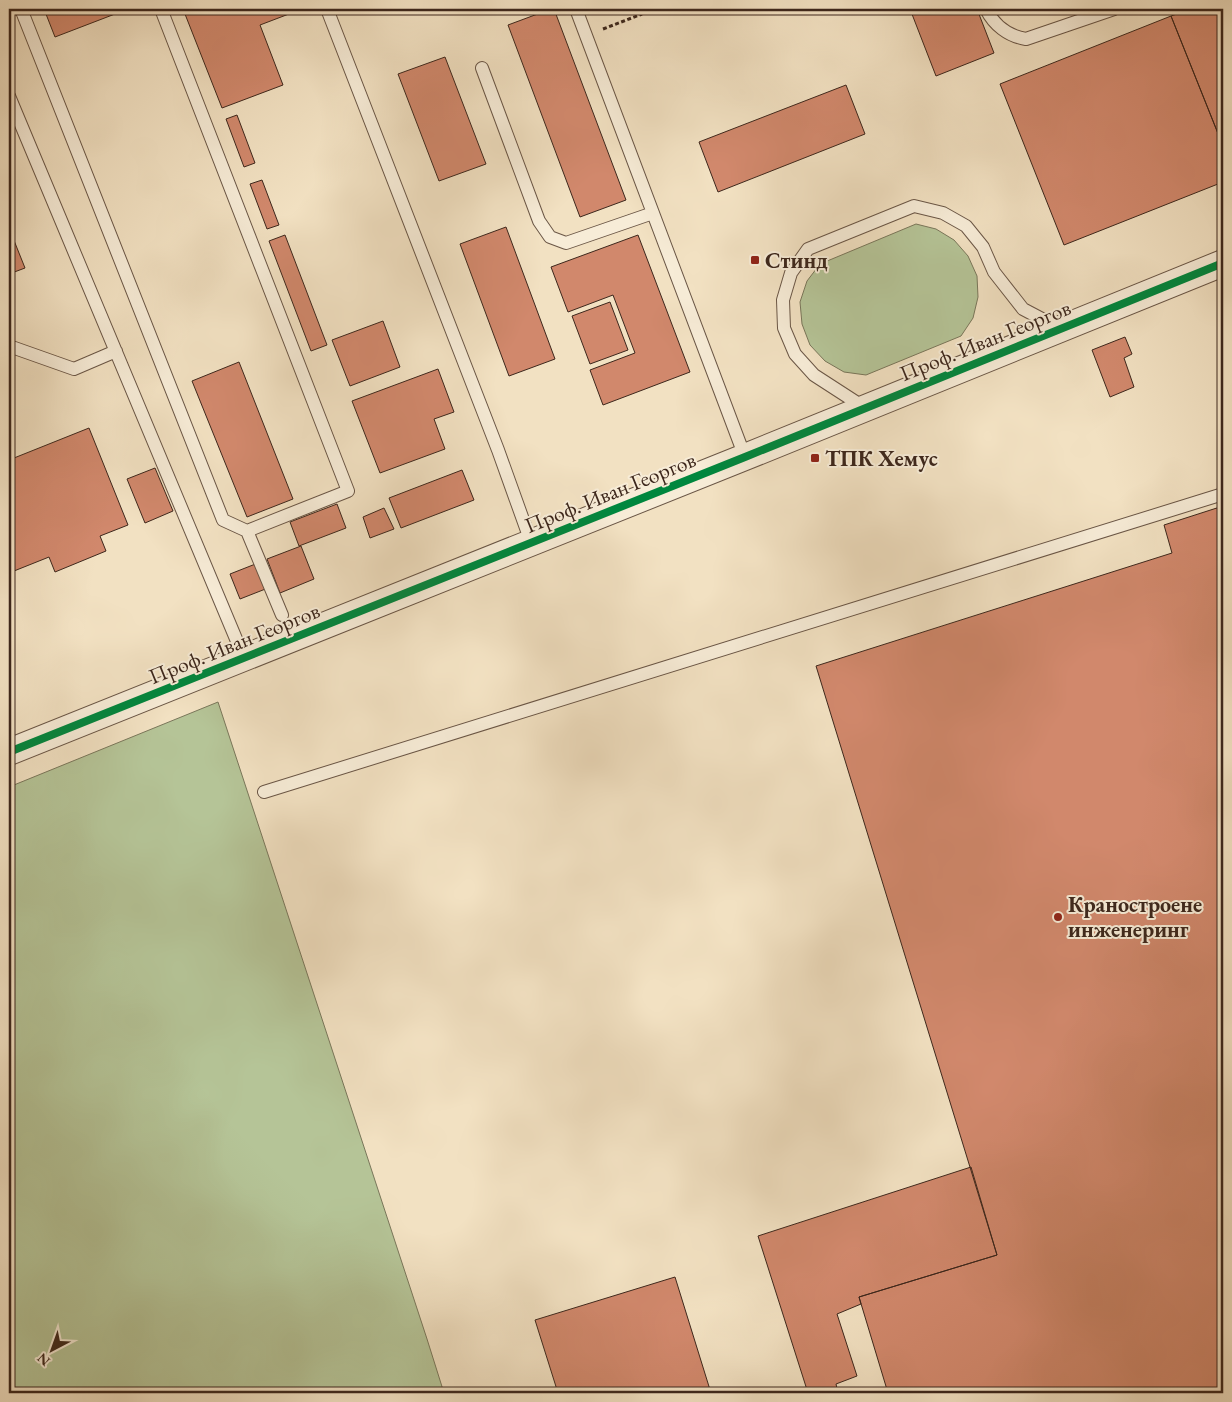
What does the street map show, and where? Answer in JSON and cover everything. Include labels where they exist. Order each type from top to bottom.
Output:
[{"type":"street","name":"Проф. Иван Георгов","points":[[9,752],[1223,263]]},
{"type":"lane","points":[[21,9],[223,520],[246,531],[282,615]]},
{"type":"lane","points":[[161,9],[348,491],[246,531]]},
{"type":"lane","points":[[327,9],[498,450],[530,542]]},
{"type":"lane","points":[[576,9],[745,457]]},
{"type":"lane","points":[[986,9],[1001,29],[1015,37],[1026,40],[1114,9]]},
{"type":"lane","points":[[482,68],[539,221],[550,237],[566,243],[653,213]]},
{"type":"lane","points":[[9,96],[244,658]]},
{"type":"lane","points":[[866,408],[814,375],[795,354],[784,328],[783,300],[791,273],[808,249],[914,206],[942,212],[966,226],[984,247],[994,272],[1023,310],[1060,329]]},
{"type":"lane","points":[[9,346],[74,369],[116,351]]},
{"type":"lane","points":[[264,792],[1223,494]]},
{"type":"path","points":[[586,35],[642,14]]},
{"type":"green space","points":[[916,224],[936,229],[954,240],[968,256],[977,276],[978,297],[973,318],[961,336],[866,375],[844,372],[825,361],[810,345],[802,324],[800,302],[807,281],[820,264]]},
{"type":"green space","points":[[218,702],[444,1393],[9,1393],[9,787]]},
{"type":"building","points":[[44,9],[128,9],[55,37]]},
{"type":"building","points":[[183,9],[302,9],[260,25],[283,85],[222,108]]},
{"type":"building","points":[[554,9],[626,200],[580,217],[508,25]]},
{"type":"building","points":[[910,9],[977,9],[994,53],[936,76]]},
{"type":"building","points":[[1191,9],[1223,9],[1223,146],[1171,16]]},
{"type":"building","points":[[1171,16],[1223,146],[1223,182],[1064,245],[1000,84]]},
{"type":"building","points":[[445,57],[486,164],[439,181],[398,74]]},
{"type":"building","points":[[846,85],[865,134],[718,192],[699,142]]},
{"type":"building","points":[[237,115],[255,163],[244,167],[226,119]]},
{"type":"building","points":[[262,180],[279,225],[267,229],[250,184]]},
{"type":"building","points":[[506,227],[555,359],[509,376],[460,244]]},
{"type":"building","points":[[9,228],[25,268],[9,274]]},
{"type":"building","points":[[285,235],[327,345],[311,351],[269,241]]},
{"type":"building","points":[[638,235],[690,372],[603,405],[590,370],[635,353],[613,295],[568,312],[551,267]]},
{"type":"building","points":[[610,302],[628,350],[590,364],[572,316]]},
{"type":"building","points":[[383,321],[400,367],[350,386],[332,340]]},
{"type":"building","points":[[1125,337],[1132,354],[1124,358],[1134,387],[1110,397],[1092,350]]},
{"type":"building","points":[[239,362],[293,499],[247,517],[192,381]]},
{"type":"building","points":[[438,369],[454,412],[434,419],[445,449],[380,473],[352,401]]},
{"type":"building","points":[[89,428],[128,525],[100,536],[106,551],[55,572],[49,557],[9,573],[9,460]]},
{"type":"building","points":[[155,468],[173,511],[145,523],[127,479]]},
{"type":"building","points":[[462,470],[474,500],[401,528],[389,498]]},
{"type":"building","points":[[337,504],[346,528],[299,546],[290,522]]},
{"type":"building","name":"Краностроене инженеринг","points":[[1223,506],[1223,1393],[888,1393],[859,1297],[997,1255],[816,666],[1172,553],[1164,525]]},
{"type":"building","points":[[384,508],[394,529],[370,538],[363,517]]},
{"type":"building","points":[[301,546],[314,579],[280,593],[267,559]]},
{"type":"building","points":[[258,563],[268,588],[240,599],[230,574]]},
{"type":"building","points":[[971,1167],[997,1255],[859,1297],[861,1304],[837,1314],[857,1376],[836,1384],[838,1393],[808,1393],[758,1236]]},
{"type":"building","points":[[675,1277],[711,1393],[558,1393],[535,1320]]},
{"type":"cycle path","points":[[9,752],[1223,263]]},
{"type":"place","name":"Стинд","points":[[755,260]]},
{"type":"place","name":"ТПК Хемус","points":[[815,458]]},
{"type":"place","name":"Краностроене инженеринг","points":[[1058,917]]}]
